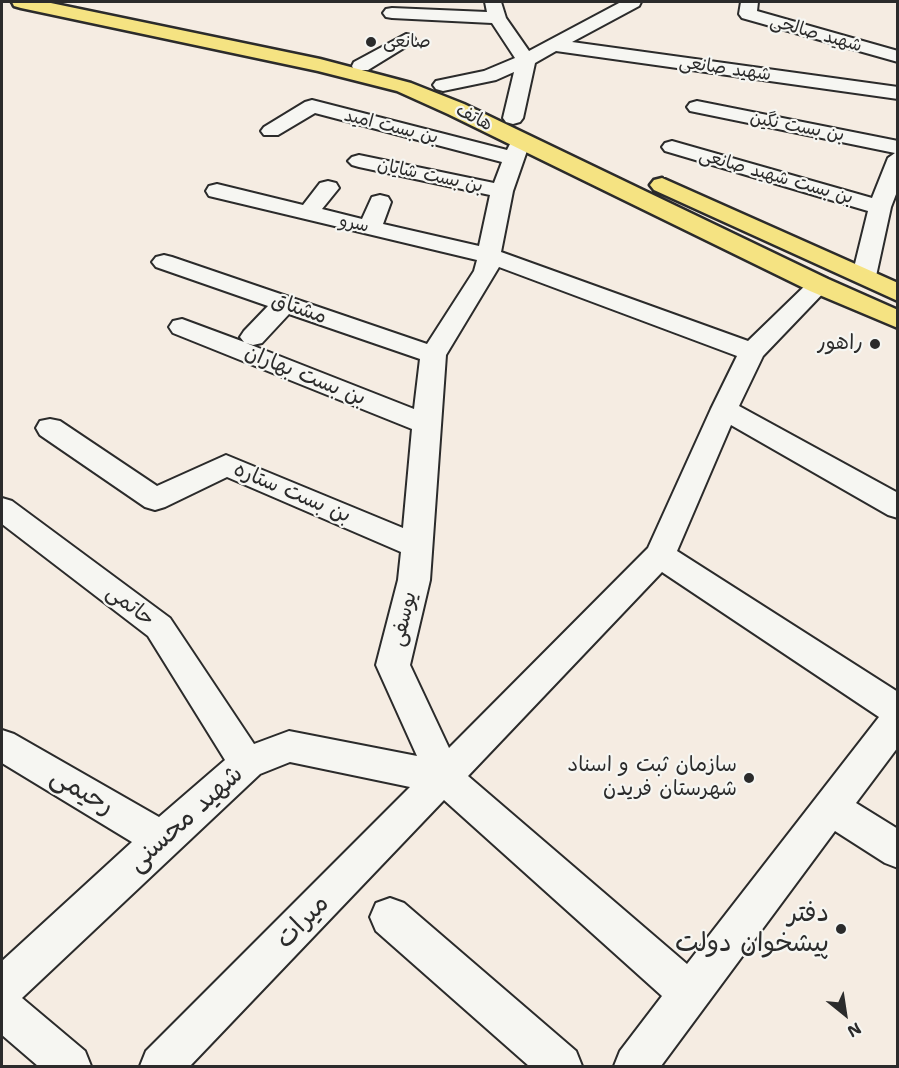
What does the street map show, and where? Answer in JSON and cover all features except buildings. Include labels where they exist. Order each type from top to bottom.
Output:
[{"type":"main road","name":"هاتف","points":[[21,2],[85,8],[443,85],[516,139],[864,276],[897,293]]},
{"type":"main road","name":"هاتف","points":[[85,8],[404,87],[456,109],[819,285],[897,320]]},
{"type":"street","points":[[443,85],[489,76],[526,60],[633,2]]},
{"type":"street","name":"شهید صالحی","points":[[750,2],[748,14],[897,57]]},
{"type":"street","points":[[392,13],[495,10],[526,60]]},
{"type":"street","points":[[361,66],[405,39]]},
{"type":"street","name":"شهید صانعی","points":[[553,45],[897,93]]},
{"type":"street","name":"یوسفی","points":[[526,60],[516,139],[502,191],[486,271],[433,356],[422,464],[414,580],[393,665],[445,778],[690,994]]},
{"type":"street","name":"بن بست امید","points":[[271,131],[312,106],[516,139]]},
{"type":"street","name":"بن بست نگین","points":[[698,107],[897,147]]},
{"type":"street","name":"بن بست شهید صانعی","points":[[672,147],[880,207]]},
{"type":"street","points":[[864,276],[880,207],[897,158]]},
{"type":"street","name":"بن بست شایان","points":[[359,161],[502,191]]},
{"type":"street","points":[[308,213],[328,188]]},
{"type":"street","name":"سرو","points":[[218,191],[308,213],[326,226],[370,228],[490,256],[752,352]]},
{"type":"street","points":[[370,228],[380,202]]},
{"type":"street","name":"مشتاق","points":[[164,262],[433,356]]},
{"type":"street","points":[[819,285],[752,352],[724,409],[660,555],[897,711]]},
{"type":"street","points":[[253,337],[284,304]]},
{"type":"street","name":"بن بست بهاران","points":[[182,327],[427,425]]},
{"type":"street","points":[[724,409],[897,507]]},
{"type":"street","name":"بن بست ستاره","points":[[50,428],[155,499],[226,465],[416,546]]},
{"type":"street","name":"حاتمی","points":[[2,510],[159,627],[247,763]]},
{"type":"street","name":"میرات","points":[[161,1066],[445,778],[660,555]]},
{"type":"street","points":[[644,1064],[690,994],[897,719]]},
{"type":"street","name":"رحیمی","points":[[2,745],[162,838]]},
{"type":"street","name":"شهید محسنی","points":[[2,988],[162,838],[247,763],[289,746],[445,778]]},
{"type":"street","points":[[831,808],[897,850]]},
{"type":"street","points":[[390,917],[561,1066]]},
{"type":"street","points":[[2,1008],[70,1066]]},
{"type":"place","name":"صانعی","points":[[371,42]]},
{"type":"place","name":"راهور","points":[[875,344]]},
{"type":"place","name":"سازمان ثبت و اسناد شهرستان فریدن","points":[[749,778]]},
{"type":"place","name":"دفتر پیشخوان دولت","points":[[841,929]]}]
